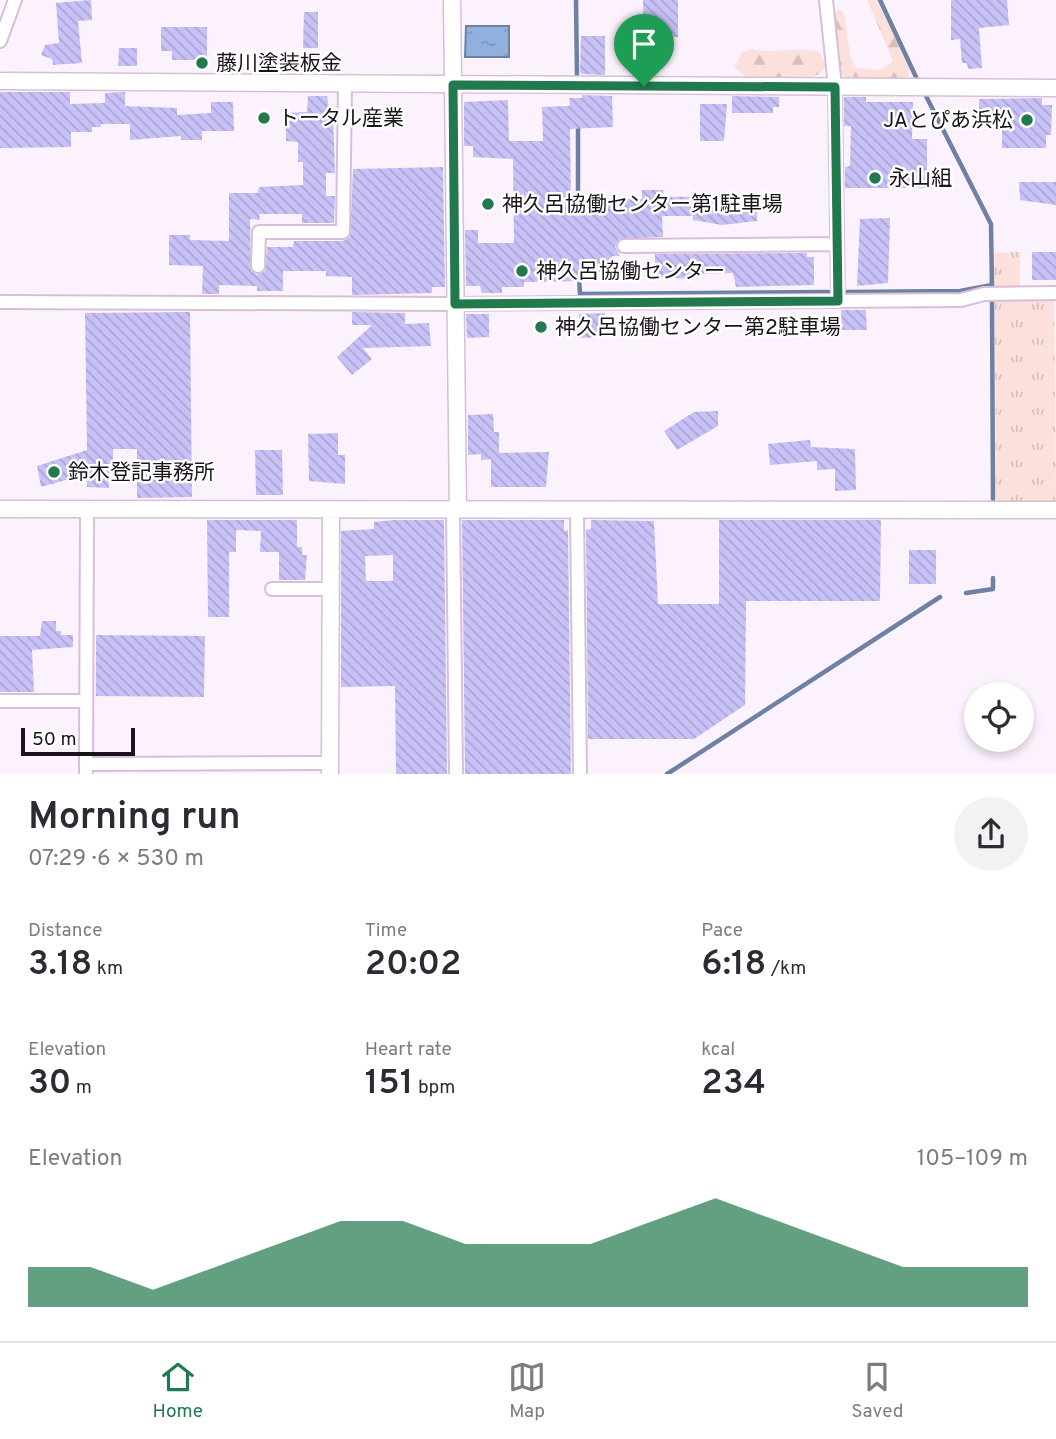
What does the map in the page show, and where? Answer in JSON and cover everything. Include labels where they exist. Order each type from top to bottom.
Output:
[{"type":"street","points":[[0,41],[15,0]]},
{"type":"street","points":[[452,0],[456,774]]},
{"type":"street","points":[[827,0],[835,87],[838,301]]},
{"type":"street","points":[[0,81],[1056,88]]},
{"type":"street","points":[[258,266],[259,232],[343,232],[345,84]]},
{"type":"street","points":[[624,246],[837,244]]},
{"type":"street","points":[[0,302],[455,304],[961,300],[984,294],[1056,293]]},
{"type":"street","points":[[0,509],[1056,510]]},
{"type":"street","points":[[87,509],[86,769],[330,768],[331,510]]},
{"type":"street","points":[[577,510],[580,774]]},
{"type":"street","points":[[272,589],[331,589]]},
{"type":"street","points":[[0,701],[86,701]]},
{"type":"green space","points":[[867,0],[877,0],[910,70],[908,78],[849,79],[841,74],[834,15],[839,9],[844,13],[850,55],[856,68],[880,70],[893,61]]},
{"type":"green space","points":[[751,49],[819,52],[827,65],[813,77],[803,79],[748,78],[734,67],[742,52]]},
{"type":"green space","points":[[1020,252],[1020,288],[994,288],[994,253]]},
{"type":"green space","points":[[1054,299],[1056,502],[996,502],[995,300]]},
{"type":"water","points":[[466,26],[509,26],[509,57],[465,57]]},
{"type":"building","points":[[91,0],[92,20],[78,21],[82,63],[53,65],[52,59],[41,55],[45,45],[59,43],[56,3]]},
{"type":"building","points":[[643,0],[678,0],[678,37],[660,37],[660,31],[644,31]]},
{"type":"building","points":[[951,0],[1007,0],[1009,25],[979,28],[982,68],[968,69],[967,63],[962,63],[960,39],[951,40]]},
{"type":"building","points":[[304,12],[318,12],[318,48],[303,48]]},
{"type":"building","points":[[161,27],[207,27],[207,60],[172,60],[172,51],[161,51]]},
{"type":"building","points":[[581,36],[605,36],[605,75],[580,72]]},
{"type":"building","points":[[119,48],[137,48],[137,66],[118,66]]},
{"type":"building","points":[[0,92],[70,92],[70,104],[105,103],[105,93],[125,92],[125,106],[177,108],[177,115],[211,113],[211,102],[233,102],[234,131],[202,131],[202,140],[181,140],[181,136],[130,140],[130,124],[101,124],[101,127],[92,127],[92,132],[71,132],[71,147],[0,148]]},
{"type":"building","points":[[582,95],[612,96],[613,127],[570,129],[571,200],[642,199],[642,190],[663,190],[664,197],[757,196],[757,221],[722,225],[693,220],[693,216],[662,216],[663,237],[619,239],[615,247],[620,256],[612,256],[612,272],[591,272],[591,281],[524,282],[524,287],[502,287],[502,293],[482,293],[480,286],[466,286],[465,230],[478,230],[478,243],[514,243],[513,159],[473,157],[473,146],[464,146],[464,102],[508,100],[509,141],[543,141],[542,107],[570,106],[569,98],[582,98]]},
{"type":"building","points":[[308,96],[327,96],[330,113],[333,113],[335,173],[326,173],[326,196],[335,196],[334,223],[302,223],[302,214],[259,214],[260,220],[250,219],[251,271],[257,275],[265,271],[267,247],[293,247],[294,241],[343,241],[350,237],[353,169],[443,167],[445,287],[432,287],[432,293],[352,295],[352,277],[326,276],[326,271],[283,271],[283,291],[257,291],[257,286],[219,285],[219,294],[202,294],[203,266],[169,265],[169,235],[190,235],[190,240],[229,241],[229,193],[258,193],[259,187],[303,185],[303,162],[298,162],[298,142],[286,141],[286,113],[307,112]]},
{"type":"building","points":[[732,96],[779,97],[779,107],[773,107],[773,113],[732,113]]},
{"type":"building","points":[[844,97],[866,97],[866,102],[913,102],[912,139],[927,139],[927,188],[845,188],[845,167],[850,166],[851,126],[844,126]]},
{"type":"building","name":"JAとぴあ浜松","points":[[1042,98],[1042,105],[1052,105],[1051,135],[1046,135],[1046,148],[1002,148],[1002,114],[979,113],[979,99]]},
{"type":"building","points":[[700,104],[727,104],[724,141],[700,141]]},
{"type":"building","points":[[1019,182],[1056,182],[1056,205],[1020,200]]},
{"type":"building","points":[[890,218],[888,283],[857,286],[860,219]]},
{"type":"building","points":[[1032,252],[1056,252],[1056,280],[1032,280]]},
{"type":"building","points":[[807,253],[807,257],[814,257],[814,285],[736,287],[733,273],[691,274],[691,279],[655,277],[655,254]]},
{"type":"building","points":[[841,310],[866,310],[867,330],[842,330]]},
{"type":"building","points":[[190,312],[192,497],[137,498],[137,449],[113,449],[113,472],[108,473],[109,488],[87,487],[87,474],[41,487],[37,466],[87,450],[85,313]]},
{"type":"building","points":[[352,312],[405,313],[405,324],[429,323],[431,346],[363,348],[372,359],[352,375],[337,357],[372,325],[352,325]]},
{"type":"building","points":[[605,313],[606,337],[580,338],[579,314]]},
{"type":"building","points":[[466,314],[489,314],[489,337],[467,338]]},
{"type":"building","points":[[718,411],[718,426],[677,450],[664,431],[694,412]]},
{"type":"building","points":[[493,414],[494,432],[499,432],[499,453],[549,452],[546,487],[491,487],[491,459],[481,460],[481,454],[468,455],[468,415]]},
{"type":"building","points":[[338,433],[338,455],[345,455],[345,484],[309,481],[308,434]]},
{"type":"building","points":[[810,440],[811,447],[855,449],[856,490],[835,491],[835,469],[817,470],[817,461],[770,465],[768,444]]},
{"type":"building","points":[[255,450],[282,450],[283,495],[256,495]]},
{"type":"building","points":[[207,520],[297,520],[297,547],[302,547],[302,555],[307,555],[305,580],[279,580],[279,552],[260,552],[261,531],[236,530],[236,552],[229,552],[229,617],[208,617]]},
{"type":"building","points":[[444,520],[447,774],[396,774],[395,686],[341,687],[341,531],[374,529],[374,522]],"holes":[[[393,555],[393,581],[366,581],[365,556]]]},
{"type":"building","points":[[462,520],[564,520],[564,531],[568,530],[571,774],[465,774]]},
{"type":"building","points":[[591,520],[654,521],[658,604],[719,604],[719,520],[881,520],[880,601],[746,601],[745,705],[694,739],[588,739],[586,530],[591,529]]},
{"type":"building","points":[[909,550],[936,550],[936,584],[909,584]]},
{"type":"building","points":[[42,621],[56,621],[56,631],[61,631],[61,635],[73,635],[73,647],[32,650],[34,692],[0,692],[0,636],[40,636]]},
{"type":"building","points":[[96,635],[205,636],[204,697],[96,696]]},
{"type":"waterway","points":[[576,0],[577,77]]},
{"type":"waterway","points":[[880,0],[916,77]]},
{"type":"waterway","points":[[926,96],[991,224],[992,287]]},
{"type":"waterway","points":[[578,125],[578,204]]},
{"type":"waterway","points":[[579,276],[580,294],[828,292]]},
{"type":"waterway","points":[[847,292],[960,291],[992,285]]},
{"type":"waterway","points":[[992,302],[993,499]]},
{"type":"waterway","points":[[966,593],[993,589],[993,578]]},
{"type":"waterway","points":[[667,774],[940,597]]},
{"type":"place","name":"藤川塗装板金","points":[[202,63]]},
{"type":"place","name":"トータル産業","points":[[264,118]]},
{"type":"place","name":"JAとぴあ浜松","points":[[1027,120]]},
{"type":"place","name":"永山組","points":[[875,178]]},
{"type":"place","name":"神久呂協働センター第1駐車場","points":[[488,204]]},
{"type":"place","name":"神久呂協働センター","points":[[522,271]]},
{"type":"place","name":"神久呂協働センター第2駐車場","points":[[541,327]]},
{"type":"place","name":"鈴木登記事務所","points":[[54,472]]},
{"type":"route","points":[[453,85],[644,86],[835,87],[838,301],[455,304],[453,85]]}]
